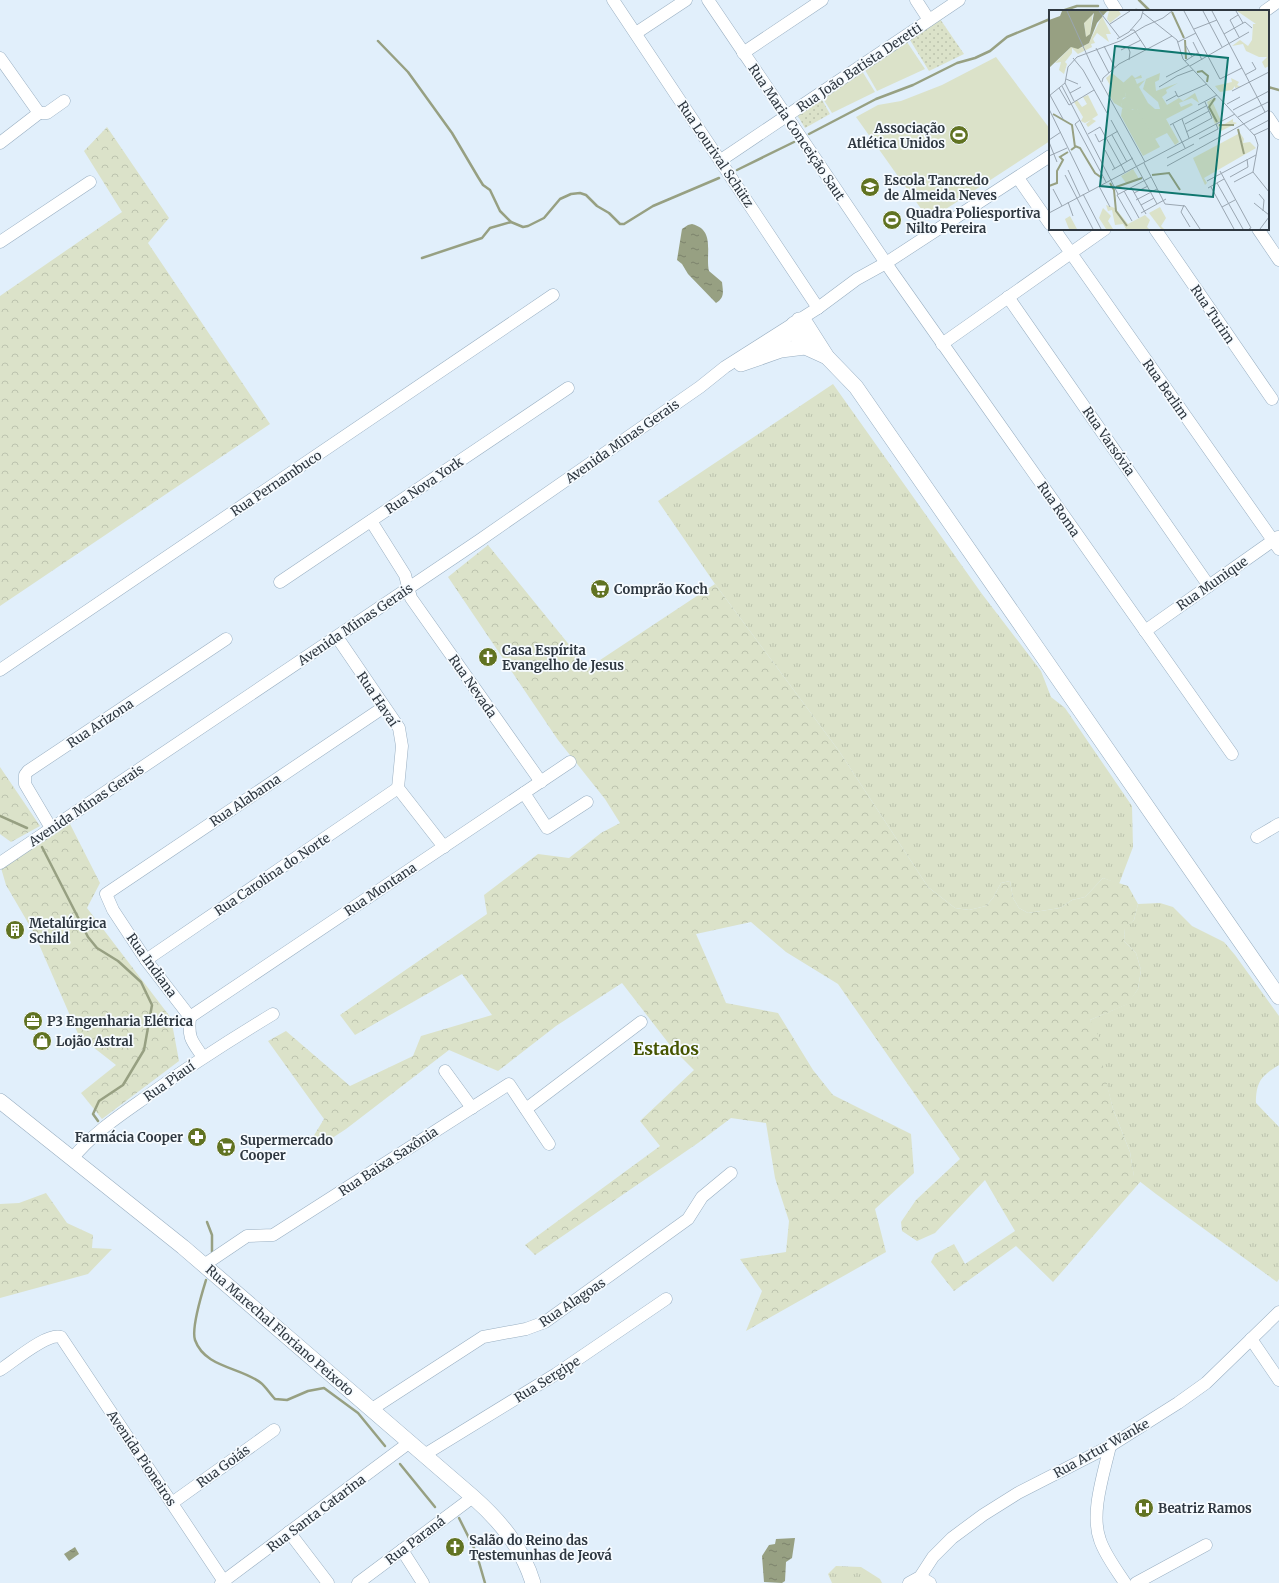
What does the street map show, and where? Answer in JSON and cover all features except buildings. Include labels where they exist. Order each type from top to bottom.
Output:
[{"type":"main road","points":[[799,325],[805,347]]},
{"type":"main road","points":[[799,325],[856,387],[1279,997]]},
{"type":"main road","points":[[741,364],[780,350],[805,347],[827,357]]},
{"type":"main road","name":"Rua Marechal Floriano Peixoto","points":[[0,1101],[134,1207],[204,1265],[473,1497],[496,1518],[514,1541],[533,1583]]},
{"type":"street","name":"Rua Lourival Schütz","points":[[613,0],[818,308]]},
{"type":"street","points":[[636,34],[686,0]]},
{"type":"street","name":"Rua Maria Conceição Saut","points":[[708,0],[883,265]]},
{"type":"street","points":[[743,53],[822,0]]},
{"type":"street","points":[[916,0],[929,20]]},
{"type":"street","name":"Rua João Batista Deretti","points":[[720,160],[959,0]]},
{"type":"street","points":[[1110,0],[1116,10]]},
{"type":"street","points":[[1266,10],[1279,1]]},
{"type":"street","points":[[0,58],[39,113]]},
{"type":"street","points":[[0,143],[39,113],[47,113],[64,101]]},
{"type":"street","points":[[1269,119],[1279,134]]},
{"type":"street","name":"Avenida Minas Gerais","points":[[0,863],[410,588],[766,339],[799,325],[818,308],[857,279],[883,265],[1049,157]]},
{"type":"street","points":[[1018,178],[1049,223]]},
{"type":"street","points":[[0,242],[90,182]]},
{"type":"street","name":"Rua Berlim","points":[[1055,230],[1277,542]]},
{"type":"street","points":[[942,344],[1104,230]]},
{"type":"street","name":"Rua Turim","points":[[1156,230],[1272,399]]},
{"type":"street","points":[[1259,230],[1279,260]]},
{"type":"street","name":"Avenida Minas Gerais","points":[[708,381],[741,364],[799,325],[846,296],[883,265]]},
{"type":"street","name":"Rua Roma","points":[[883,265],[942,344],[1232,754]]},
{"type":"street","name":"Rua Pernambuco","points":[[0,670],[553,295]]},
{"type":"street","name":"Rua Varsóvia","points":[[1008,297],[1209,586]]},
{"type":"street","name":"Rua Nova York","points":[[280,582],[568,388]]},
{"type":"street","name":"Rua Nevada","points":[[371,521],[406,575],[411,598],[541,782]]},
{"type":"street","name":"Rua Munique","points":[[1145,630],[1277,542]]},
{"type":"street","name":"Rua Havaí","points":[[337,637],[399,728],[402,746],[398,788]]},
{"type":"street","name":"Rua Arizona","points":[[51,828],[25,784],[25,776],[28,771],[226,639]]},
{"type":"street","name":"Rua Alabama","points":[[106,894],[384,707]]},
{"type":"street","name":"Rua Montana","points":[[190,1017],[570,762]]},
{"type":"street","points":[[398,788],[444,847]]},
{"type":"street","name":"Rua Carolina do Norte","points":[[146,960],[398,788]]},
{"type":"street","points":[[524,793],[547,828],[587,802]]},
{"type":"street","points":[[1258,837],[1279,824]]},
{"type":"street","name":"Rua Indiana","points":[[106,894],[113,910],[146,960],[190,1017]]},
{"type":"street","name":"Rua Piauí","points":[[72,1159],[97,1132],[203,1057],[273,1014]]},
{"type":"street","points":[[190,1017],[188,1032],[190,1039],[203,1057]]},
{"type":"street","points":[[526,1109],[641,1022]]},
{"type":"street","points":[[445,1071],[472,1108]]},
{"type":"street","name":"Rua Baixa Saxônia","points":[[204,1265],[247,1236],[273,1235],[508,1084],[549,1144]]},
{"type":"street","name":"Rua Alagoas","points":[[372,1409],[483,1337],[531,1328],[552,1318],[688,1220],[702,1197],[731,1173]]},
{"type":"street","name":"Rua Sergipe","points":[[424,1454],[556,1374],[666,1299]]},
{"type":"street","name":"Rua Artur Wanke","points":[[920,1577],[933,1557],[952,1538],[983,1515],[1018,1493],[1110,1446],[1178,1404],[1206,1383],[1279,1312]]},
{"type":"street","name":"Avenida Pioneiros","points":[[0,1370],[45,1340],[56,1335],[61,1337],[223,1582]]},
{"type":"street","points":[[1251,1339],[1279,1380]]},
{"type":"street","name":"Rua Goiás","points":[[172,1503],[274,1430]]},
{"type":"street","name":"Rua Santa Catarina","points":[[223,1582],[410,1442]]},
{"type":"street","points":[[1110,1446],[1098,1500],[1098,1533],[1105,1551],[1125,1583]]},
{"type":"street","name":"Rua Paraná","points":[[358,1583],[473,1497]]},
{"type":"street","points":[[289,1532],[328,1583]]},
{"type":"street","points":[[1136,1583],[1206,1545]]},
{"type":"street","points":[[402,1550],[423,1583]]},
{"type":"street","points":[[909,1583],[920,1577],[930,1583]]},
{"type":"green space","points":[[940,19],[964,54],[929,71],[910,40]]},
{"type":"green space","points":[[907,42],[925,69],[877,91],[865,70]]},
{"type":"green space","name":"Associação Atlética Unidos","points":[[996,57],[1049,128],[1049,142],[929,220],[856,117],[878,105],[901,101],[942,85]]},
{"type":"green space","points":[[862,71],[875,92],[832,113],[822,97]]},
{"type":"green space","points":[[821,98],[830,114],[805,128],[796,113]]},
{"type":"green space","points":[[107,127],[169,218],[148,243],[270,424],[0,606],[0,296],[122,212],[84,151]]},
{"type":"green space","points":[[833,384],[982,594],[1041,671],[1051,697],[1065,708],[1132,806],[1133,847],[1119,884],[1103,878],[1085,897],[1072,900],[1060,908],[1028,913],[1019,908],[1013,898],[1010,881],[1001,883],[993,898],[986,906],[969,910],[955,908],[928,887],[839,751],[715,584],[658,501]]},
{"type":"green space","points":[[488,545],[588,668],[715,584],[839,751],[928,887],[955,908],[969,910],[986,906],[993,898],[1001,883],[1010,881],[1013,898],[1019,908],[1028,913],[1060,908],[1072,900],[1085,897],[1103,878],[1128,886],[1138,904],[1134,920],[1125,928],[1124,941],[1136,953],[1141,970],[1138,989],[1128,1004],[1090,1020],[1099,1037],[1103,1067],[1113,1109],[1130,1152],[1134,1176],[1141,1181],[1053,1282],[1016,1246],[954,1291],[931,1262],[935,1254],[954,1244],[965,1264],[1015,1231],[985,1180],[935,1233],[917,1241],[902,1231],[901,1222],[916,1200],[960,1159],[838,984],[786,952],[751,922],[696,934],[726,1003],[778,1013],[813,1070],[833,1095],[911,1134],[914,1173],[875,1209],[886,1252],[746,1331],[762,1291],[740,1259],[786,1252],[789,1221],[775,1178],[766,1123],[731,1118],[698,1143],[535,1255],[525,1245],[660,1146],[640,1121],[694,1070],[673,1049],[622,983],[556,1026],[498,1071],[449,1050],[346,1129],[320,1146],[313,1137],[324,1119],[268,1041],[286,1031],[350,1086],[413,1056],[421,1036],[492,1015],[462,974],[355,1035],[340,1015],[487,914],[484,895],[538,854],[569,858],[601,833],[620,823],[605,799],[558,740],[448,577]]},
{"type":"green space","points":[[0,767],[40,826],[11,842],[0,834]]},
{"type":"green space","points":[[70,824],[100,883],[87,908],[171,1018],[179,1061],[102,1119],[81,1093],[116,1065],[79,1036],[34,933],[6,885],[1,868]]},
{"type":"green space","points":[[1160,903],[1173,907],[1192,926],[1224,942],[1279,1016],[1279,1065],[1261,1080],[1256,1096],[1256,1103],[1279,1127],[1279,1279],[1277,1282],[1134,1177],[1130,1152],[1113,1109],[1090,1020],[1127,1004],[1138,989],[1141,970],[1136,953],[1124,941],[1125,927],[1134,920],[1138,904]]},
{"type":"green space","points":[[46,1193],[67,1223],[93,1235],[92,1248],[112,1249],[88,1274],[0,1298],[0,1204],[19,1203]]},
{"type":"green space","points":[[836,1566],[861,1567],[880,1579],[882,1583],[832,1583],[828,1574]]},
{"type":"water","points":[[692,224],[704,231],[708,243],[709,271],[722,282],[722,296],[716,303],[688,274],[682,264],[677,260],[682,229]]},
{"type":"water","points":[[795,1538],[792,1558],[786,1562],[785,1581],[782,1583],[764,1582],[762,1556],[769,1545],[775,1544],[776,1539]]},
{"type":"water","points":[[75,1547],[79,1554],[69,1561],[64,1554]]},
{"type":"waterway","points":[[1139,0],[1149,10]]},
{"type":"waterway","points":[[1065,10],[1077,6],[1098,6]]},
{"type":"waterway","points":[[809,134],[876,99],[913,85],[957,63],[975,58],[990,51],[1007,37],[1049,19]]},
{"type":"waterway","points":[[378,41],[408,72],[452,133],[483,185],[490,190],[500,211],[511,222],[523,227],[544,218],[560,199],[571,194],[580,193],[586,195],[597,206],[609,213],[620,224],[624,224],[653,206],[719,178]]},
{"type":"waterway","points":[[1269,87],[1279,90]]},
{"type":"waterway","points":[[737,170],[794,142]]},
{"type":"waterway","points":[[422,258],[482,238],[490,228],[511,222]]},
{"type":"waterway","points":[[0,816],[27,828]]},
{"type":"waterway","points":[[42,847],[88,937],[97,948],[118,961],[141,982],[152,1005],[144,1050],[123,1085],[99,1101],[93,1114],[98,1121]]},
{"type":"waterway","points":[[207,1222],[212,1235],[212,1252]]},
{"type":"waterway","points":[[206,1280],[194,1327],[194,1335],[200,1349],[207,1356],[215,1362],[253,1378],[263,1385],[275,1399],[287,1400],[308,1391],[324,1388],[358,1413],[385,1446]]},
{"type":"waterway","points":[[400,1464],[435,1507]]},
{"type":"waterway","points":[[459,1518],[476,1552],[485,1583]]},
{"type":"place","name":"Associação Atlética Unidos","points":[[959,135]]},
{"type":"place","name":"Escola Tancredo de Almeida Neves","points":[[870,187]]},
{"type":"place","name":"Quadra Poliesportiva Nilto Pereira","points":[[892,220]]},
{"type":"place","name":"Comprão Koch","points":[[600,589]]},
{"type":"place","name":"Casa Espírita Evangelho de Jesus","points":[[488,657]]},
{"type":"place","name":"Metalúrgica Schild","points":[[15,930]]},
{"type":"place","name":"P3 Engenharia Elétrica","points":[[33,1021]]},
{"type":"place","name":"Lojão Astral","points":[[42,1041]]},
{"type":"place","name":"Farmácia Cooper","points":[[197,1137]]},
{"type":"place","name":"Supermercado Cooper","points":[[226,1147]]},
{"type":"place","name":"Beatriz Ramos","points":[[1144,1508]]},
{"type":"place","name":"Salão do Reino das Testemunhas de Jeová","points":[[455,1547]]},
{"type":"district","name":"Estados","points":[[666,1049]]}]
